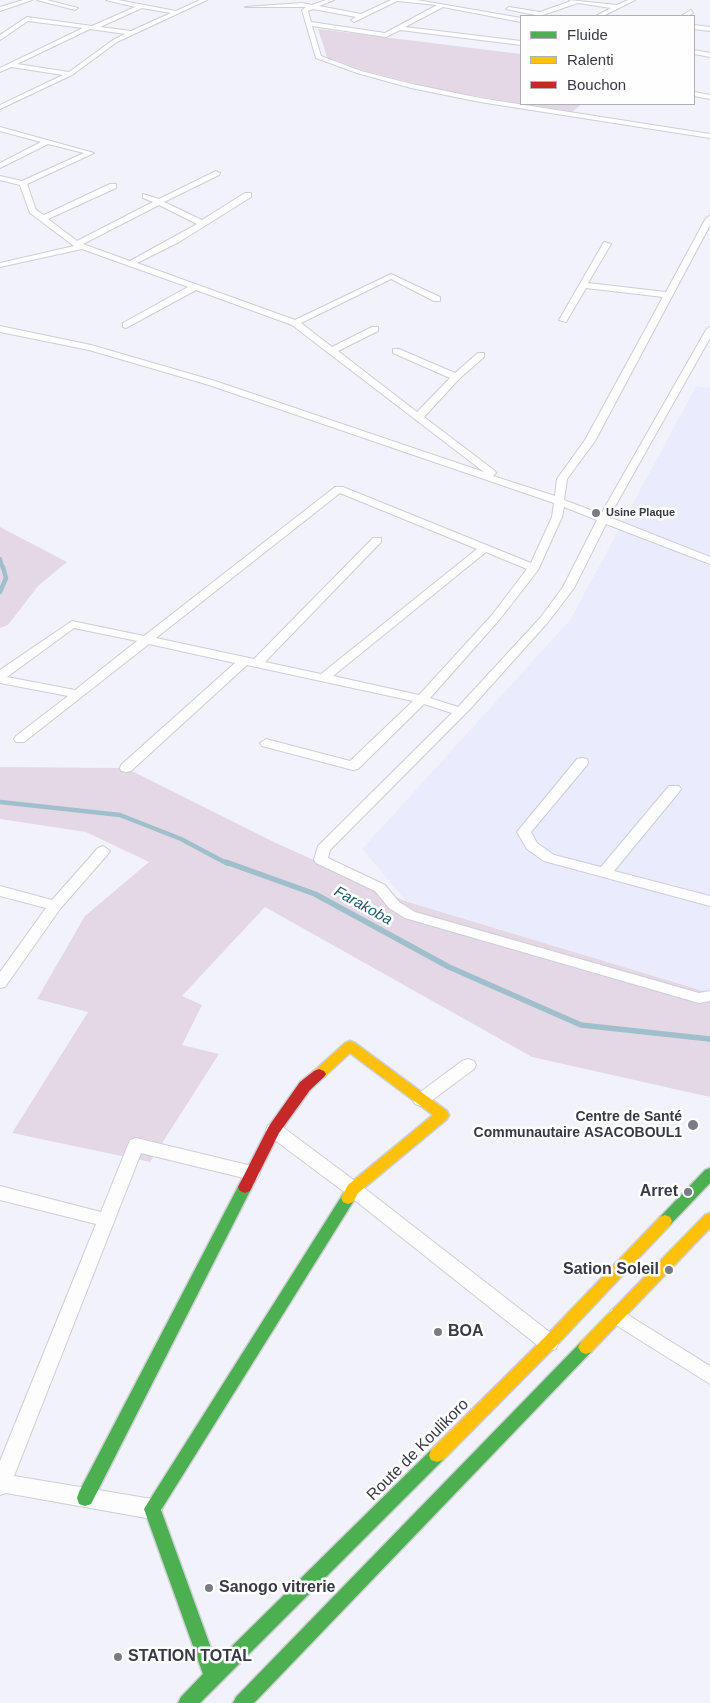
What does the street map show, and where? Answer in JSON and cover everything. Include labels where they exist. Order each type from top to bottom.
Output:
[{"type":"street","points":[[0,9],[29,0]]},
{"type":"street","points":[[40,0],[75,8],[44,22]]},
{"type":"street","points":[[109,0],[174,12]]},
{"type":"street","points":[[0,70],[90,28],[142,6],[162,0]]},
{"type":"street","points":[[2,105],[70,74],[115,41],[174,12],[204,0]]},
{"type":"street","points":[[268,0],[248,7],[302,5],[362,16]]},
{"type":"street","points":[[330,0],[305,10],[318,57],[359,72],[411,86],[480,100],[710,136]]},
{"type":"street","points":[[338,28],[395,0]]},
{"type":"street","points":[[398,0],[442,5],[520,20]]},
{"type":"street","points":[[501,7],[538,15],[574,0],[616,7]]},
{"type":"street","points":[[600,15],[632,0]]},
{"type":"street","points":[[458,8],[472,2]]},
{"type":"street","points":[[310,24],[386,35],[442,5]]},
{"type":"street","points":[[686,15],[691,12]]},
{"type":"street","points":[[0,38],[27,19],[130,34]]},
{"type":"street","points":[[10,24],[19,24]]},
{"type":"street","points":[[695,27],[710,29]]},
{"type":"street","points":[[398,28],[520,43]]},
{"type":"street","points":[[695,52],[710,55]]},
{"type":"street","points":[[10,65],[70,74]]},
{"type":"street","points":[[695,94],[710,96]]},
{"type":"street","points":[[0,119],[3,130],[91,153],[24,183],[0,178]]},
{"type":"street","points":[[0,166],[48,141]]},
{"type":"street","points":[[0,265],[78,245],[216,173]]},
{"type":"street","points":[[24,183],[33,211],[42,220],[78,245],[197,286],[295,323],[502,481]]},
{"type":"street","points":[[42,220],[113,186]]},
{"type":"street","points":[[132,263],[248,194]]},
{"type":"street","points":[[146,196],[202,223]]},
{"type":"street","points":[[266,743],[354,766],[422,699],[496,617],[534,568],[557,517],[562,480],[590,441],[710,218]]},
{"type":"street","points":[[563,320],[607,244]]},
{"type":"street","points":[[295,323],[391,276],[437,299]]},
{"type":"street","points":[[583,285],[669,295]]},
{"type":"street","points":[[126,325],[197,286]]},
{"type":"street","points":[[0,329],[91,348],[212,382],[558,501],[710,561]]},
{"type":"street","points":[[332,351],[375,329]]},
{"type":"street","points":[[710,330],[603,519],[568,588],[545,619],[460,712],[323,849],[321,860],[380,888],[394,906],[417,917],[699,998],[710,996]]},
{"type":"street","points":[[396,351],[456,377]]},
{"type":"street","points":[[418,418],[456,377],[481,355]]},
{"type":"street","points":[[20,739],[339,489],[534,568]]},
{"type":"street","points":[[126,768],[251,662],[377,540]]},
{"type":"street","points":[[325,677],[414,607],[484,548]]},
{"type":"street","points":[[0,677],[72,624],[422,699],[460,712]]},
{"type":"street","points":[[0,677],[78,694]]},
{"type":"street","points":[[582,762],[524,832],[532,846],[549,858],[710,901]]},
{"type":"street","points":[[604,872],[674,789]]},
{"type":"street","points":[[0,983],[55,906],[103,851]]},
{"type":"street","points":[[0,891],[55,906]]},
{"type":"street","points":[[86,1498],[274,1130],[305,1086],[350,1046],[442,1115],[353,1188],[152,1509]]},
{"type":"street","points":[[421,1100],[468,1065]]},
{"type":"street","points":[[274,1130],[353,1188],[549,1342]]},
{"type":"street","points":[[152,1509],[0,1485],[136,1145],[252,1173]]},
{"type":"street","name":"Route de Koulikoro","points":[[187,1703],[549,1342],[668,1217],[706,1183]]},
{"type":"street","points":[[0,1194],[106,1220]]},
{"type":"street","points":[[242,1703],[710,1219]]},
{"type":"street","points":[[617,1316],[710,1376]]},
{"type":"street","points":[[152,1509],[212,1677]]},
{"type":"shaded area","points":[[318,29],[520,54],[520,104],[440,90],[362,70],[327,57]]},
{"type":"shaded area","points":[[530,105],[581,105],[572,112]]},
{"type":"shaded area","points":[[696,386],[710,388],[710,993],[406,901],[362,849],[570,620]]},
{"type":"shaded area","points":[[0,527],[67,562],[38,586],[8,625],[0,628]]},
{"type":"shaded area","points":[[0,767],[126,768],[276,843],[405,901],[710,993],[710,1097],[532,1057],[265,907],[182,996],[202,1005],[182,1045],[219,1054],[150,1162],[12,1133],[88,1012],[37,999],[85,916],[149,862],[86,832],[0,819]]},
{"type":"waterway","name":"Farakoba","points":[[0,559],[3,569]]},
{"type":"waterway","name":"Farakoba","points":[[0,592],[6,578],[3,567]]},
{"type":"waterway","name":"Farakoba","points":[[0,802],[120,815],[181,839],[228,864]]},
{"type":"waterway","name":"Farakoba","points":[[226,862],[315,894],[449,967],[581,1025],[710,1039]]},
{"type":"traffic: fast","points":[[665,1221],[710,1174]]},
{"type":"traffic: fast","points":[[85,1498],[245,1187]]},
{"type":"traffic: fast","points":[[213,1677],[152,1509],[348,1198]]},
{"type":"traffic: fast","points":[[242,1703],[586,1347]]},
{"type":"traffic: fast","points":[[187,1703],[437,1455]]},
{"type":"traffic: slow","points":[[319,1074],[350,1046],[442,1115],[353,1189],[348,1198]]},
{"type":"traffic: slow","points":[[586,1347],[710,1219]]},
{"type":"traffic: slow","points":[[437,1455],[549,1343],[665,1221]]},
{"type":"traffic: jam","points":[[245,1187],[274,1130],[305,1086],[319,1074]]},
{"type":"place","name":"Usine Plaque","points":[[596,513]]},
{"type":"place","name":"Centre de Santé Communautaire ASACOBOUL1","points":[[693,1125]]},
{"type":"place","name":"Arret","points":[[688,1192]]},
{"type":"place","name":"Sation Soleil","points":[[669,1270]]},
{"type":"place","name":"BOA","points":[[438,1332]]},
{"type":"place","name":"Sanogo vitrerie","points":[[209,1588]]},
{"type":"place","name":"STATION TOTAL","points":[[118,1657]]}]
